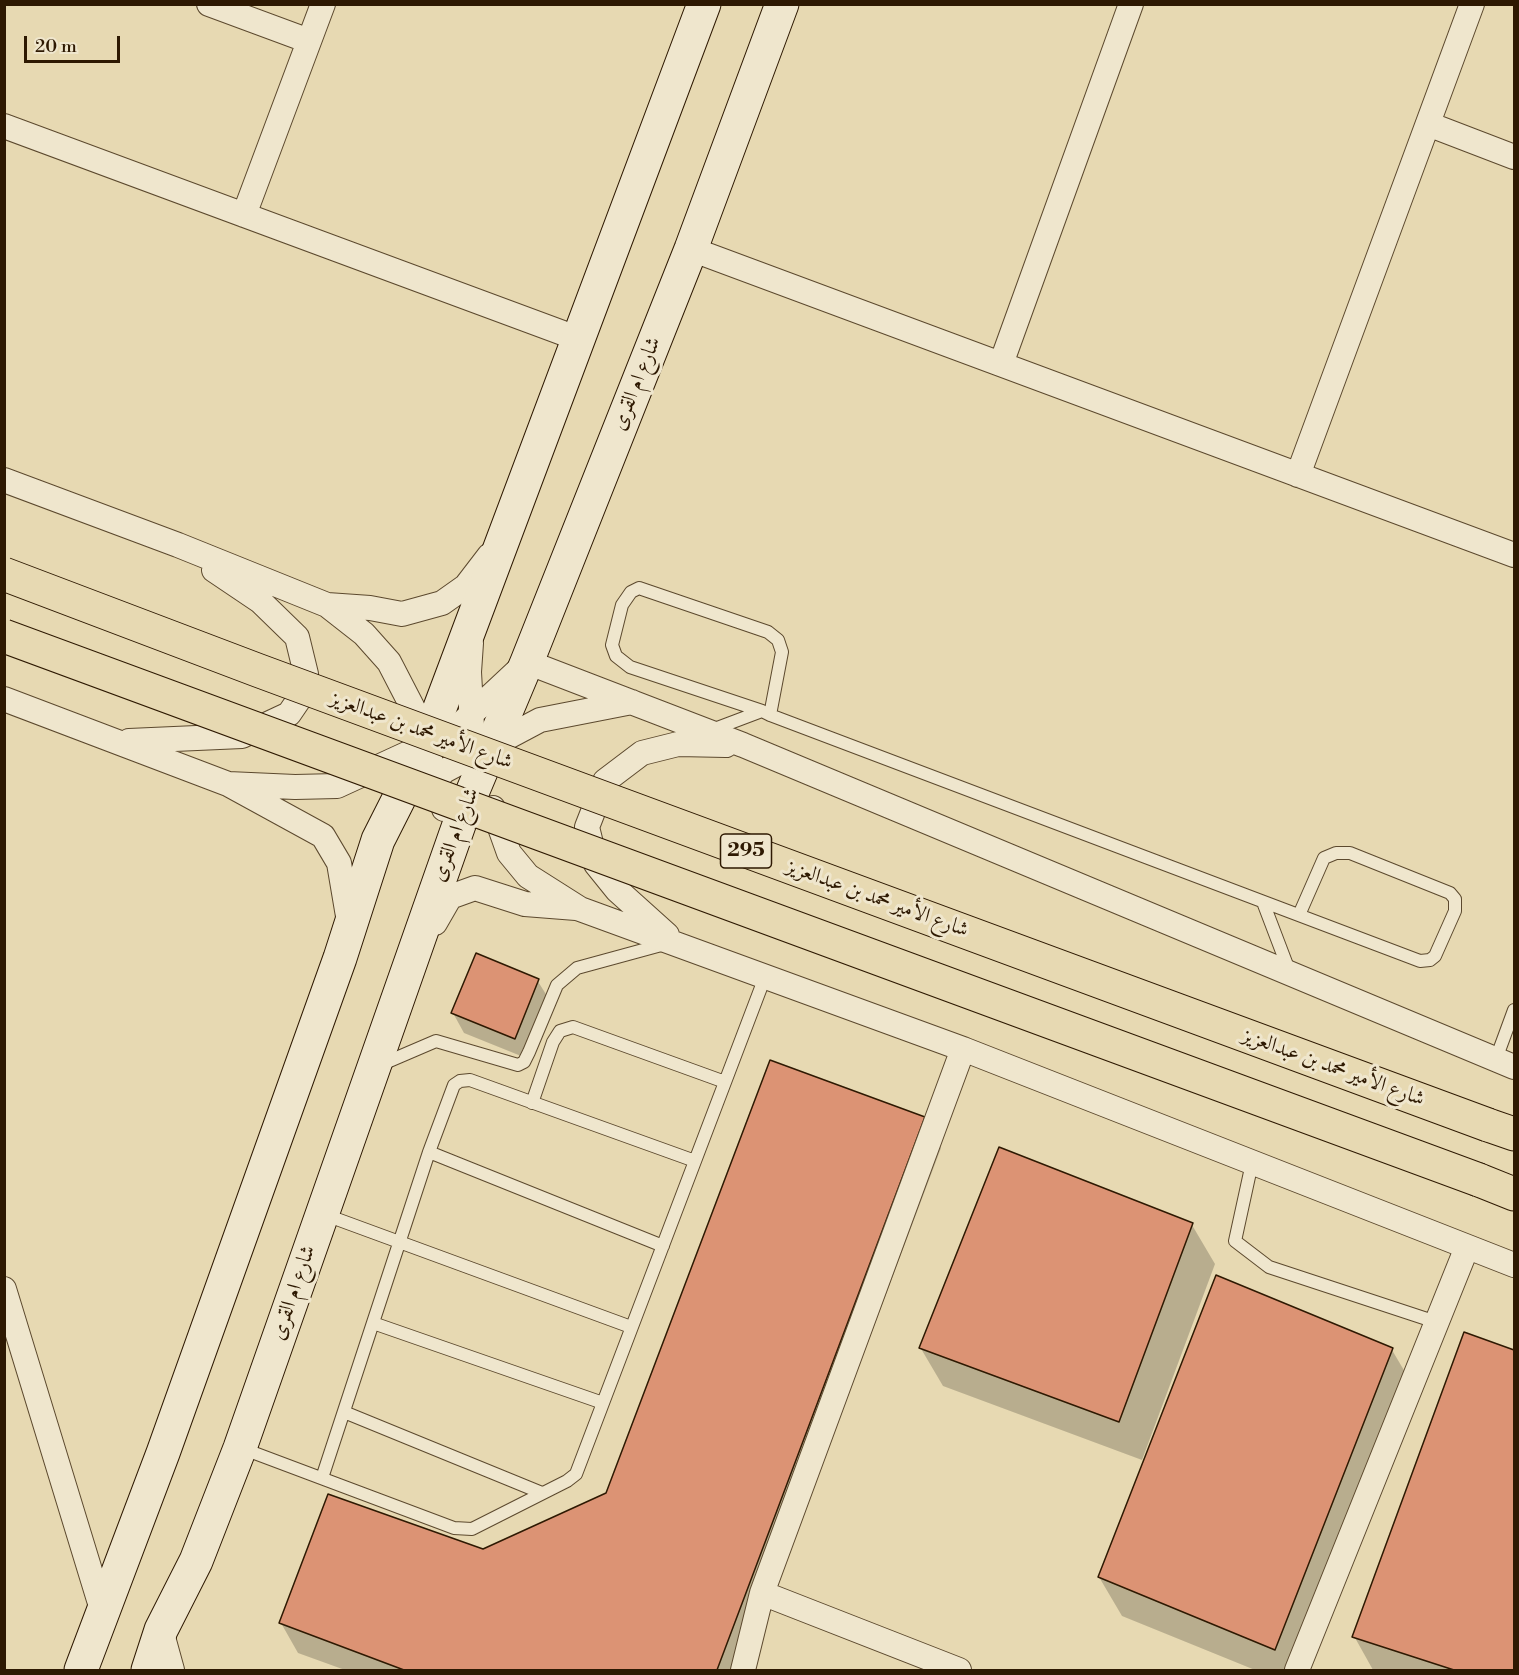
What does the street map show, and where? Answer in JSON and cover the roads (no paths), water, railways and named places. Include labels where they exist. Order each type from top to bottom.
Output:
[{"type":"main road","points":[[81,1671],[163,1453],[340,958],[378,840],[426,745],[704,4]]},
{"type":"main road","name":"شارع ام القرى","points":[[148,1671],[161,1630],[196,1561],[240,1448],[484,756],[527,662],[690,249],[782,4]]},
{"type":"main road","name":"شارع الأمير محمد بن عبدالعزيز","points":[[4,574],[268,674],[1502,1130]]},
{"type":"main road","name":"295","points":[[4,636],[1515,1194]]},
{"type":"street","points":[[209,4],[309,41]]},
{"type":"street","points":[[244,215],[323,4]]},
{"type":"street","points":[[1001,364],[1131,4]]},
{"type":"street","points":[[1298,475],[1472,4]]},
{"type":"street","points":[[1428,123],[1515,157]]},
{"type":"street","points":[[4,126],[579,339]]},
{"type":"street","points":[[690,249],[1515,555]]},
{"type":"street","points":[[4,480],[178,545],[327,605],[364,634],[389,662],[419,720],[445,813],[447,857]]},
{"type":"street","points":[[327,605],[370,608],[402,614],[441,603],[466,586],[506,534]]},
{"type":"street","points":[[118,741],[191,740],[242,736],[289,714],[304,692],[306,674],[297,637],[260,601],[178,545]]},
{"type":"street","points":[[472,626],[469,672],[472,736],[484,756],[509,853],[528,876],[580,909],[963,1050],[1515,1265]]},
{"type":"street","points":[[228,784],[338,786],[450,734],[527,662],[743,745],[1505,1063]]},
{"type":"street","points":[[4,699],[228,784],[323,836],[339,863],[349,921],[340,958]]},
{"type":"street","points":[[378,840],[444,771],[484,756],[540,720],[632,702]]},
{"type":"street","points":[[673,943],[617,890],[596,864],[587,827],[605,781],[642,753],[678,744],[743,745]]},
{"type":"street","points":[[404,980],[450,897],[475,888],[525,904],[580,909]]},
{"type":"street","points":[[743,1671],[762,1593],[963,1050]]},
{"type":"street","points":[[1297,1671],[1467,1247]]},
{"type":"street","points":[[4,1289],[103,1612]]},
{"type":"street","points":[[762,1593],[959,1671]]},
{"type":"street","points":[[161,1630],[172,1671]]},
{"type":"lane","points":[[766,713],[782,652],[778,640],[768,632],[639,588],[631,592],[622,605],[612,645],[616,656],[630,667],[766,713],[1420,961],[1430,960],[1436,956],[1455,911],[1455,899],[1450,893],[1350,853],[1336,853],[1324,858],[1299,915]]},
{"type":"lane","points":[[708,732],[766,713]]},
{"type":"lane","points":[[1263,902],[1291,974]]},
{"type":"lane","points":[[373,1068],[436,1041],[518,1065],[524,1062],[529,1052],[557,985],[577,968],[673,943]]},
{"type":"lane","points":[[240,1448],[454,1528],[472,1529],[567,1481],[576,1474],[765,977]]},
{"type":"lane","points":[[1505,1063],[1515,1010]]},
{"type":"lane","points":[[532,1103],[553,1042],[560,1031],[573,1027],[725,1082]]},
{"type":"lane","points":[[322,1478],[429,1152],[454,1085],[460,1081],[470,1080],[695,1161]]},
{"type":"lane","points":[[429,1152],[663,1246]]},
{"type":"lane","points":[[1252,1163],[1235,1241],[1269,1267],[1436,1322]]},
{"type":"lane","points":[[322,1213],[632,1327]]},
{"type":"lane","points":[[373,1323],[603,1403]]},
{"type":"lane","points":[[344,1412],[542,1493]]}]
